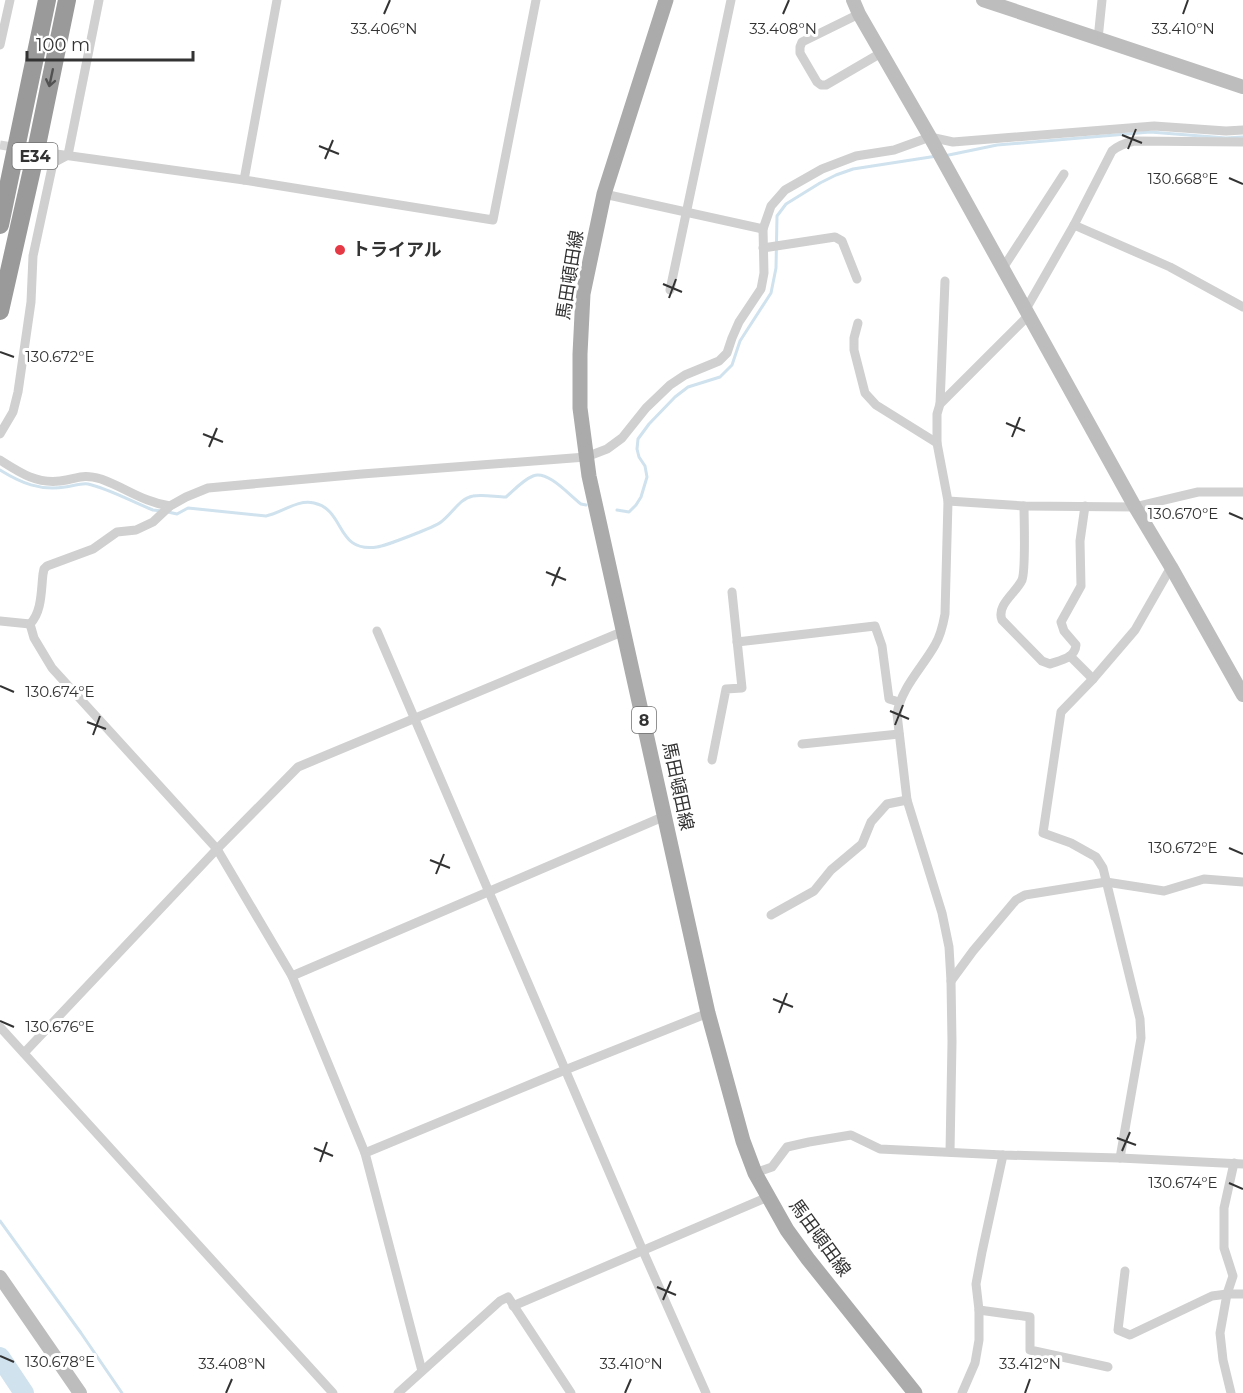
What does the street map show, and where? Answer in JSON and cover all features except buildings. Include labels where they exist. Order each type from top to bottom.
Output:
[{"type":"highway","name":"E34","points":[[0,225],[47,0]]},
{"type":"highway","name":"E34","points":[[0,311],[67,0]]},
{"type":"main road","name":"馬田頓田線","points":[[666,0],[604,194],[583,294],[580,408],[589,476],[708,1013],[743,1140],[756,1173],[787,1230],[915,1393]]},
{"type":"street","points":[[0,45],[10,0]]},
{"type":"street","points":[[68,155],[99,0]]},
{"type":"street","points":[[244,180],[277,0]]},
{"type":"street","points":[[49,153],[244,180],[493,220],[536,0]]},
{"type":"street","points":[[670,290],[731,0]]},
{"type":"street","points":[[853,0],[1243,694]]},
{"type":"street","points":[[983,0],[1243,87]]},
{"type":"street","points":[[1098,39],[1102,0]]},
{"type":"street","points":[[859,14],[802,42],[800,53],[821,85],[826,85],[881,53]]},
{"type":"street","points":[[0,621],[30,624],[35,620],[44,569],[47,566],[93,549],[117,532],[136,530],[153,522],[186,497],[208,488],[586,457],[607,449],[622,438],[646,408],[670,385],[685,375],[719,361],[727,352],[739,322],[760,289],[766,248],[763,230],[767,214],[785,190],[822,169],[856,156],[932,141],[953,142],[1154,126],[1243,130]]},
{"type":"street","points":[[940,404],[1028,312],[1113,151],[1123,143],[1134,141],[1243,141]]},
{"type":"street","points":[[0,434],[12,412],[18,392],[31,302],[33,256],[53,163],[68,155]]},
{"type":"street","points":[[1003,268],[1064,174]]},
{"type":"street","points":[[604,194],[763,230]]},
{"type":"street","points":[[1074,225],[1170,267],[1243,307]]},
{"type":"street","points":[[766,248],[835,237],[842,241],[857,279]]},
{"type":"street","points":[[945,281],[937,443],[948,501],[945,614],[942,630],[935,646],[899,702],[897,714],[907,800],[942,914],[949,947],[951,981],[950,1152]]},
{"type":"street","points":[[858,323],[854,350],[865,393],[876,405],[937,443]]},
{"type":"street","points":[[0,460],[29,477],[41,481],[60,481],[82,475],[101,479],[167,510]]},
{"type":"street","points":[[948,501],[1024,506],[1136,507],[1198,492],[1243,492]]},
{"type":"street","points":[[1024,506],[1023,577],[1002,607],[1000,616],[1046,663],[1050,664],[1070,656],[1075,651],[1076,645],[1064,631],[1061,622],[1080,586],[1080,541],[1085,506]]},
{"type":"street","points":[[1120,1158],[1141,1038],[1140,1020],[1103,868],[1096,857],[1071,843],[1043,833],[1061,712],[1135,630],[1171,567]]},
{"type":"street","points":[[712,760],[726,689],[742,688],[732,592]]},
{"type":"street","points":[[30,624],[34,638],[52,668],[217,849],[292,976],[365,1153],[422,1371]]},
{"type":"street","points":[[737,642],[875,626],[882,646],[889,699],[899,702]]},
{"type":"street","points":[[378,631],[565,1070],[706,1393]]},
{"type":"street","points":[[24,1053],[298,767],[624,631]]},
{"type":"street","points":[[1070,656],[1093,679]]},
{"type":"street","points":[[801,744],[899,734]]},
{"type":"street","points":[[771,915],[814,891],[831,870],[862,844],[871,822],[887,804],[907,800]]},
{"type":"street","points":[[292,976],[665,816]]},
{"type":"street","points":[[951,981],[1016,900],[1025,895],[1106,882],[1164,891],[1203,879],[1243,882]]},
{"type":"street","points":[[365,1153],[708,1013]]},
{"type":"street","points":[[0,1027],[333,1393]]},
{"type":"street","points":[[756,1173],[772,1167],[787,1147],[851,1135],[880,1149],[1239,1163],[1224,1208],[1224,1248],[1233,1276],[1227,1294],[1220,1333],[1222,1360],[1231,1393]]},
{"type":"street","points":[[962,1393],[975,1363],[979,1310],[976,1284],[1003,1155]]},
{"type":"street","points":[[513,1306],[768,1197]]},
{"type":"street","points":[[1125,1271],[1118,1330],[1130,1335],[1212,1296],[1243,1294]]},
{"type":"street","points":[[0,1277],[80,1393]]},
{"type":"street","points":[[398,1393],[500,1301],[508,1297],[571,1393]]},
{"type":"street","points":[[979,1310],[1030,1317],[1030,1350],[1108,1367]]},
{"type":"waterway","points":[[944,156],[997,145],[1150,132],[1226,138],[1243,137]]},
{"type":"waterway","points":[[617,510],[629,512],[641,497],[647,477],[645,466],[637,449],[638,439],[649,424],[688,387],[720,377],[732,365],[740,341],[771,293],[776,268],[777,216],[786,204],[820,183],[853,169],[937,156]]},
{"type":"waterway","points":[[0,470],[16,479],[39,487],[56,488],[80,484],[96,486],[153,510],[162,511]]},
{"type":"waterway","points":[[168,512],[177,514],[188,508],[266,516],[302,503],[314,503],[324,507],[331,514],[347,538],[354,544],[377,547],[437,524],[468,497],[481,495],[506,497],[533,476],[539,475],[552,480],[581,504],[586,505]]},
{"type":"waterway","points":[[0,1221],[122,1393]]},
{"type":"waterway","points":[[0,1357],[24,1393]]},
{"type":"tunnel","points":[[0,145],[39,151]]},
{"type":"place","name":"トライアル","points":[[340,250]]}]
